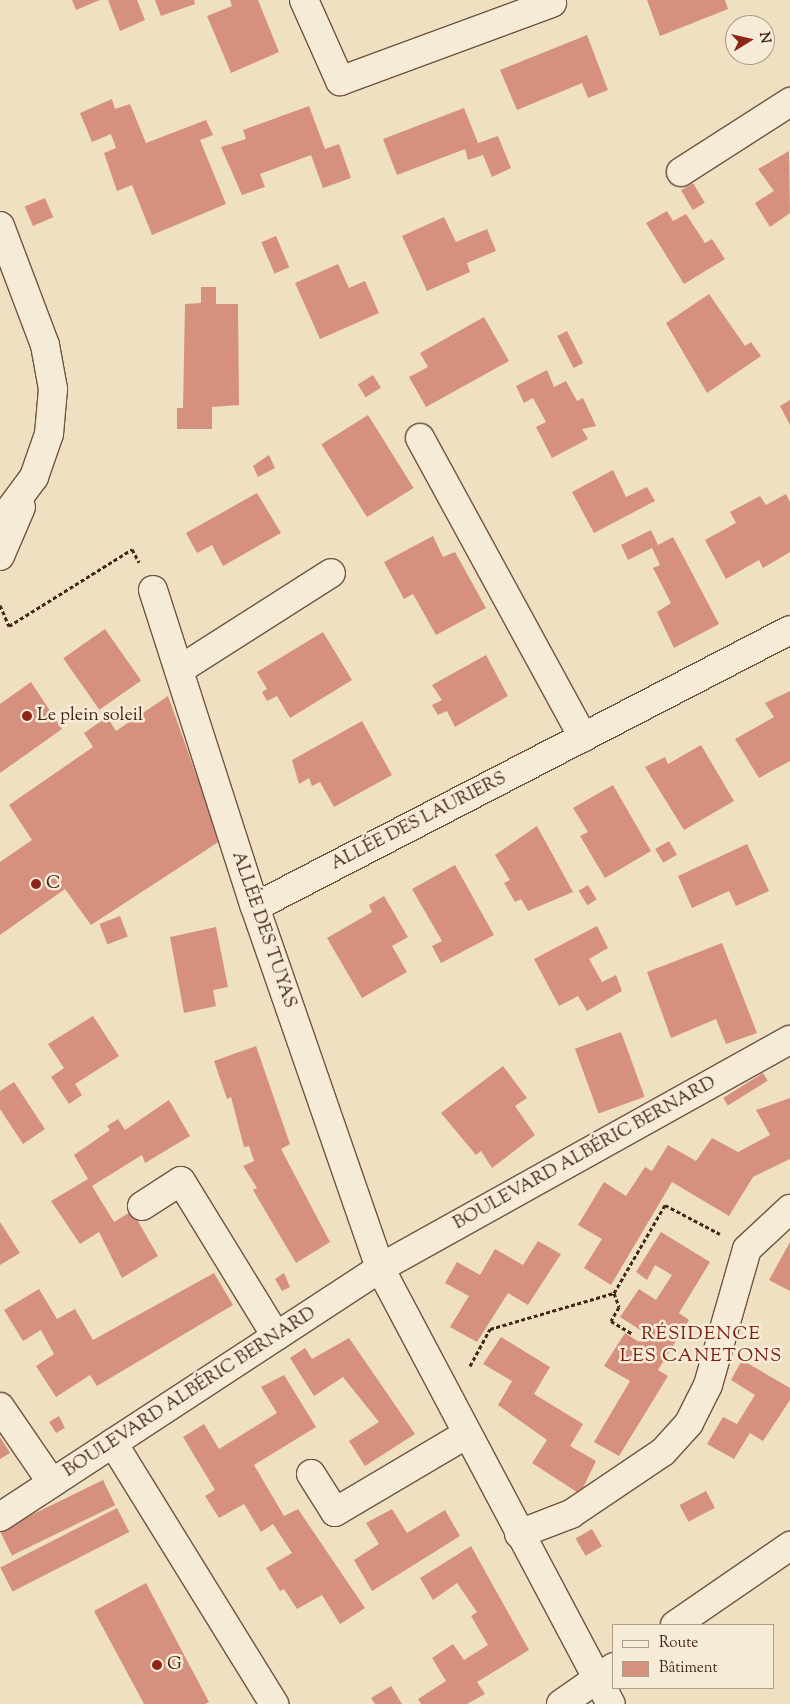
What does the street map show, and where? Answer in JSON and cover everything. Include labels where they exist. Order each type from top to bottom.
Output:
[{"type":"street","points":[[304,0],[340,81],[552,3]]},
{"type":"street","points":[[681,172],[790,102]]},
{"type":"street","points":[[0,226],[45,345],[53,389],[49,434],[34,477],[0,556]]},
{"type":"street","points":[[420,438],[583,737]]},
{"type":"street","points":[[0,523],[34,477]]},
{"type":"street","points":[[179,670],[331,574]]},
{"type":"street","name":"ALLÉE DES TUYAS","points":[[153,590],[254,907],[380,1268]]},
{"type":"street","name":"ALLÉE DES LAURIERS","points":[[254,907],[790,630]]},
{"type":"street","name":"BOULEVARD ALBÉRIC BERNARD","points":[[0,1517],[380,1268],[790,1040]]},
{"type":"street","points":[[142,1206],[181,1181],[276,1336]]},
{"type":"street","points":[[519,1534],[571,1514],[663,1452],[689,1423],[708,1385],[747,1249],[790,1209]]},
{"type":"street","points":[[380,1268],[519,1534],[604,1674],[612,1704]]},
{"type":"street","points":[[0,1407],[52,1483]]},
{"type":"street","points":[[311,1474],[334,1512],[466,1434]]},
{"type":"street","points":[[113,1443],[274,1704]]},
{"type":"street","points":[[676,1624],[790,1546]]},
{"type":"street","points":[[561,1704],[604,1674]]},
{"type":"path","points":[[0,605],[9,626],[132,549],[153,590]]},
{"type":"path","points":[[450,1403],[490,1329],[614,1293],[665,1205],[747,1249]]},
{"type":"path","points":[[614,1293],[619,1308],[611,1321],[633,1334]]},
{"type":"building","points":[[72,0],[100,0],[76,10]]},
{"type":"building","points":[[108,0],[137,0],[145,20],[120,31]]},
{"type":"building","points":[[155,0],[194,0],[195,4],[161,16]]},
{"type":"building","points":[[230,0],[258,0],[279,52],[231,73],[207,16],[232,6]]},
{"type":"building","points":[[647,0],[725,0],[728,9],[660,36]]},
{"type":"building","points":[[587,35],[608,90],[588,98],[582,83],[517,110],[500,70]]},
{"type":"building","points":[[112,99],[115,109],[130,104],[146,143],[206,120],[213,135],[200,140],[226,204],[152,235],[132,185],[117,191],[104,153],[116,148],[111,134],[92,142],[80,113]]},
{"type":"building","points":[[309,106],[325,149],[339,144],[351,178],[323,188],[311,155],[260,174],[265,187],[242,195],[221,147],[246,139],[243,130]]},
{"type":"building","points":[[464,108],[478,143],[498,136],[511,168],[492,177],[483,155],[468,160],[465,149],[397,175],[383,139]]},
{"type":"building","points":[[789,151],[790,213],[770,227],[755,203],[774,191],[758,169]]},
{"type":"building","points":[[693,183],[705,203],[693,210],[681,190]]},
{"type":"building","points":[[45,198],[53,217],[33,226],[25,207]]},
{"type":"building","points":[[667,211],[673,221],[686,214],[705,243],[712,239],[725,259],[684,284],[646,223]]},
{"type":"building","points":[[444,217],[456,242],[487,229],[496,251],[467,263],[470,272],[427,291],[402,236]]},
{"type":"building","points":[[276,236],[289,267],[275,274],[261,242]]},
{"type":"building","points":[[338,264],[349,288],[365,281],[379,313],[320,339],[295,283]]},
{"type":"building","points":[[201,287],[216,287],[216,304],[238,304],[239,405],[212,407],[212,429],[177,429],[177,408],[183,408],[185,304],[201,303]]},
{"type":"building","points":[[709,294],[745,346],[751,342],[761,356],[707,393],[666,323]]},
{"type":"building","points":[[484,317],[509,361],[426,407],[409,377],[428,367],[420,353]]},
{"type":"building","points":[[567,331],[583,363],[574,368],[557,336]]},
{"type":"building","points":[[547,370],[554,387],[566,381],[577,401],[583,398],[596,426],[582,429],[588,439],[552,458],[536,427],[546,422],[533,398],[524,403],[516,386]]},
{"type":"building","points":[[373,375],[381,388],[366,397],[358,385]]},
{"type":"building","points":[[790,400],[790,425],[780,406]]},
{"type":"building","points":[[368,415],[414,488],[367,517],[321,444]]},
{"type":"building","points":[[269,455],[275,468],[258,477],[253,466]]},
{"type":"building","points":[[613,470],[626,497],[647,487],[655,501],[594,533],[572,492]]},
{"type":"building","points":[[257,493],[281,533],[223,566],[212,545],[197,553],[186,533]]},
{"type":"building","points":[[786,494],[790,502],[790,552],[763,568],[759,560],[726,579],[705,540],[736,523],[730,512],[760,496],[766,505]]},
{"type":"building","points":[[651,530],[658,545],[673,537],[719,624],[674,648],[657,612],[671,603],[653,568],[660,565],[652,548],[628,560],[621,545]]},
{"type":"building","points":[[433,536],[443,557],[455,552],[486,608],[436,635],[413,594],[404,599],[384,562]]},
{"type":"building","points":[[105,629],[141,681],[99,710],[63,658]]},
{"type":"building","points":[[323,632],[352,680],[290,718],[277,696],[267,701],[262,692],[267,689],[257,672]]},
{"type":"building","points":[[486,655],[508,696],[455,727],[447,711],[438,715],[432,705],[442,700],[432,685]]},
{"type":"building","name":"Le plein soleil","points":[[31,682],[62,729],[0,773],[0,704]]},
{"type":"building","points":[[790,691],[790,761],[759,778],[735,739],[774,717],[765,703]]},
{"type":"building","points":[[168,696],[220,841],[91,925],[65,889],[0,935],[0,862],[32,840],[9,805],[93,747],[84,733],[107,717],[116,731]]},
{"type":"building","points":[[362,721],[392,775],[334,807],[320,782],[312,786],[309,778],[299,784],[292,760]]},
{"type":"building","points":[[701,745],[734,801],[684,830],[645,767],[665,757],[668,764]]},
{"type":"building","points":[[613,785],[651,851],[605,878],[580,836],[588,832],[573,808]]},
{"type":"building","points":[[537,826],[573,892],[528,911],[521,899],[515,902],[504,883],[510,880],[495,855]]},
{"type":"building","points":[[669,841],[677,855],[663,863],[655,849]]},
{"type":"building","points":[[747,844],[769,891],[736,906],[729,891],[692,908],[678,876]]},
{"type":"building","points":[[455,865],[494,935],[441,963],[432,946],[442,941],[412,889]]},
{"type":"building","points":[[588,885],[597,900],[587,905],[579,891]]},
{"type":"building","points":[[384,896],[408,937],[392,946],[407,972],[362,998],[327,938],[372,912],[369,905]]},
{"type":"building","points":[[120,916],[128,937],[107,944],[99,924]]},
{"type":"building","points":[[597,926],[608,948],[589,959],[602,982],[616,975],[622,991],[587,1011],[578,996],[559,1006],[534,959]]},
{"type":"building","points":[[216,927],[228,987],[213,990],[216,1006],[184,1013],[170,937]]},
{"type":"building","points":[[722,943],[757,1033],[726,1044],[716,1019],[671,1038],[647,972]]},
{"type":"building","points":[[93,1016],[119,1056],[75,1084],[82,1095],[69,1104],[51,1077],[64,1068],[48,1044]]},
{"type":"building","points":[[621,1032],[645,1097],[599,1114],[575,1049]]},
{"type":"building","points":[[256,1046],[290,1144],[281,1149],[330,1242],[296,1263],[253,1190],[257,1188],[243,1166],[254,1161],[249,1146],[244,1147],[231,1097],[227,1099],[214,1061]]},
{"type":"building","points":[[503,1066],[527,1098],[515,1106],[535,1135],[492,1168],[481,1151],[476,1155],[441,1113]]},
{"type":"building","points":[[763,1073],[768,1081],[728,1106],[723,1098]]},
{"type":"building","points":[[14,1082],[45,1129],[23,1144],[0,1109],[0,1091]]},
{"type":"building","points":[[790,1098],[790,1159],[753,1177],[729,1216],[672,1182],[611,1285],[584,1268],[602,1239],[578,1225],[604,1182],[626,1196],[645,1167],[652,1171],[668,1145],[696,1161],[712,1138],[738,1152],[770,1135],[756,1110]]},
{"type":"building","points":[[169,1100],[190,1136],[145,1163],[142,1155],[92,1186],[114,1222],[132,1211],[158,1256],[122,1278],[99,1232],[80,1244],[51,1201],[88,1179],[74,1155],[110,1130],[107,1126],[118,1119],[125,1130]]},
{"type":"building","points":[[0,1222],[20,1253],[0,1265]]},
{"type":"building","points":[[661,1232],[710,1262],[679,1313],[689,1320],[658,1370],[668,1376],[619,1456],[594,1442],[630,1381],[604,1366],[625,1333],[639,1342],[645,1333],[620,1317],[639,1289],[656,1300],[672,1275],[655,1265],[647,1280],[636,1272]]},
{"type":"building","points":[[538,1241],[561,1254],[528,1305],[508,1293],[477,1342],[450,1327],[469,1296],[445,1283],[457,1262],[480,1275],[495,1249],[523,1265]]},
{"type":"building","points":[[790,1242],[790,1291],[769,1280]]},
{"type":"building","points":[[214,1273],[233,1305],[97,1386],[90,1375],[56,1397],[36,1366],[54,1354],[41,1330],[23,1341],[4,1310],[39,1289],[57,1319],[75,1309],[93,1340]]},
{"type":"building","points":[[284,1273],[290,1287],[282,1291],[275,1279]]},
{"type":"building","points":[[501,1337],[550,1367],[534,1394],[583,1424],[570,1446],[596,1461],[580,1494],[532,1463],[547,1440],[498,1405],[512,1381],[483,1364]]},
{"type":"building","points":[[349,1338],[415,1434],[365,1466],[349,1441],[379,1422],[343,1377],[314,1396],[290,1358],[305,1348],[312,1359]]},
{"type":"building","points":[[742,1360],[790,1388],[790,1400],[763,1441],[750,1433],[734,1459],[707,1444],[723,1417],[737,1424],[755,1395],[731,1380]]},
{"type":"building","points":[[284,1375],[316,1427],[254,1465],[284,1516],[298,1509],[365,1608],[340,1624],[322,1595],[297,1609],[284,1589],[280,1591],[266,1568],[292,1553],[273,1524],[261,1532],[244,1504],[219,1518],[205,1496],[215,1490],[183,1437],[204,1424],[219,1449],[277,1413],[261,1387]]},
{"type":"building","points":[[59,1416],[65,1428],[56,1433],[49,1422]]},
{"type":"building","points":[[0,1437],[10,1453],[0,1459]]},
{"type":"building","points":[[103,1480],[115,1505],[12,1556],[0,1530]]},
{"type":"building","points":[[706,1491],[715,1508],[688,1522],[680,1505]]},
{"type":"building","points":[[117,1508],[129,1532],[13,1592],[0,1567]]},
{"type":"building","points":[[392,1509],[407,1533],[445,1510],[460,1536],[372,1591],[354,1560],[379,1544],[366,1523]]},
{"type":"building","points":[[592,1529],[602,1546],[586,1556],[576,1538]]},
{"type":"building","points":[[471,1546],[529,1650],[477,1682],[485,1694],[467,1704],[421,1704],[418,1699],[446,1681],[432,1658],[453,1644],[464,1660],[488,1645],[471,1616],[477,1612],[457,1583],[433,1600],[420,1578]]},
{"type":"building","name":"G","points":[[146,1583],[209,1702],[205,1704],[144,1704],[94,1611]]},
{"type":"building","points":[[391,1686],[402,1704],[375,1704],[371,1698]]},
{"type":"place","name":"Le plein soleil","points":[[27,716]]},
{"type":"place","name":"C","points":[[36,884]]},
{"type":"place","name":"G","points":[[157,1665]]},
{"type":"district","name":"RÉSIDENCE LES CANETONS","points":[[701,1346]]}]
